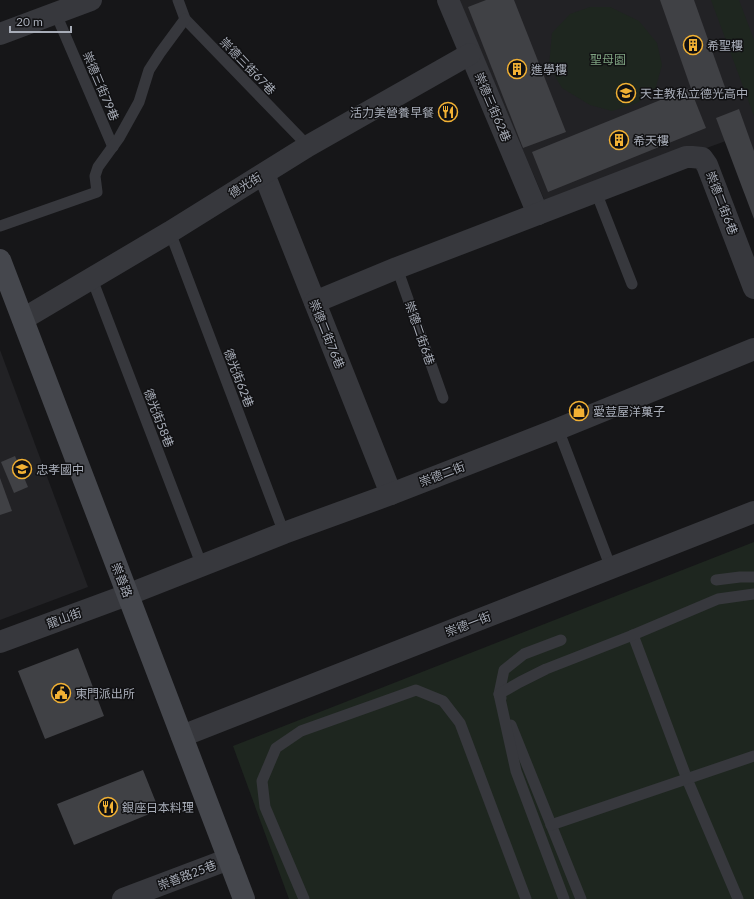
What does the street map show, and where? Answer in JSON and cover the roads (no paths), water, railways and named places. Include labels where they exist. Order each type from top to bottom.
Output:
[{"type":"street","points":[[0,34],[91,0]]},
{"type":"street","name":"崇德三街62巷","points":[[448,0],[538,214]]},
{"type":"street","name":"德光街","points":[[23,319],[170,232],[308,146],[470,54]]},
{"type":"street","name":"崇德二街6巷","points":[[315,302],[397,268],[686,157],[702,158],[707,165],[754,288]]},
{"type":"street","name":"崇德二街76巷","points":[[264,174],[391,494]]},
{"type":"street","name":"崇善路","points":[[0,260],[244,899]]},
{"type":"street","name":"崇德二街","points":[[127,595],[284,533],[391,494],[558,429],[754,349]]},
{"type":"street","name":"崇德一街","points":[[182,736],[754,512]]},
{"type":"street","name":"龍山街","points":[[0,642],[127,595]]},
{"type":"street","name":"崇善路25巷","points":[[123,899],[229,859]]},
{"type":"lane","name":"崇德三街67巷","points":[[178,0],[185,20],[308,146]]},
{"type":"lane","name":"崇德三街79巷","points":[[56,14],[113,147]]},
{"type":"lane","points":[[0,226],[96,192],[95,176],[98,167],[120,138],[139,102],[149,70],[185,20]]},
{"type":"lane","points":[[596,192],[632,284]]},
{"type":"lane","name":"德光街62巷","points":[[170,232],[284,533]]},
{"type":"lane","name":"崇德二街6巷","points":[[397,268],[443,398]]},
{"type":"lane","name":"德光街58巷","points":[[92,278],[202,566]]},
{"type":"lane","points":[[558,429],[611,568]]},
{"type":"lane","points":[[716,580],[754,577]]},
{"type":"lane","points":[[499,694],[546,669],[633,635],[718,599],[754,594]]},
{"type":"lane","points":[[633,635],[688,778],[738,899]]},
{"type":"lane","points":[[561,640],[524,654],[504,670],[499,694],[516,771],[564,899]]},
{"type":"lane","points":[[304,899],[265,807],[262,782],[276,748],[301,731],[416,690],[443,702],[460,723],[526,899]]},
{"type":"lane","points":[[499,694],[581,899]]},
{"type":"lane","points":[[551,825],[754,756]]},
{"type":"place","name":"希聖樓","points":[[693,45]]},
{"type":"place","name":"進學樓","points":[[517,69]]},
{"type":"place","name":"天主教私立德光高中","points":[[626,93]]},
{"type":"place","name":"活力美營養早餐","points":[[448,112]]},
{"type":"place","name":"希天樓","points":[[619,140]]},
{"type":"place","name":"愛荳屋洋菓子","points":[[579,411]]},
{"type":"place","name":"忠孝國中","points":[[22,469]]},
{"type":"place","name":"東門派出所","points":[[61,693]]},
{"type":"place","name":"銀座日本料理","points":[[108,807]]},
{"type":"park label","name":"聖母園","points":[[608,59]]}]
